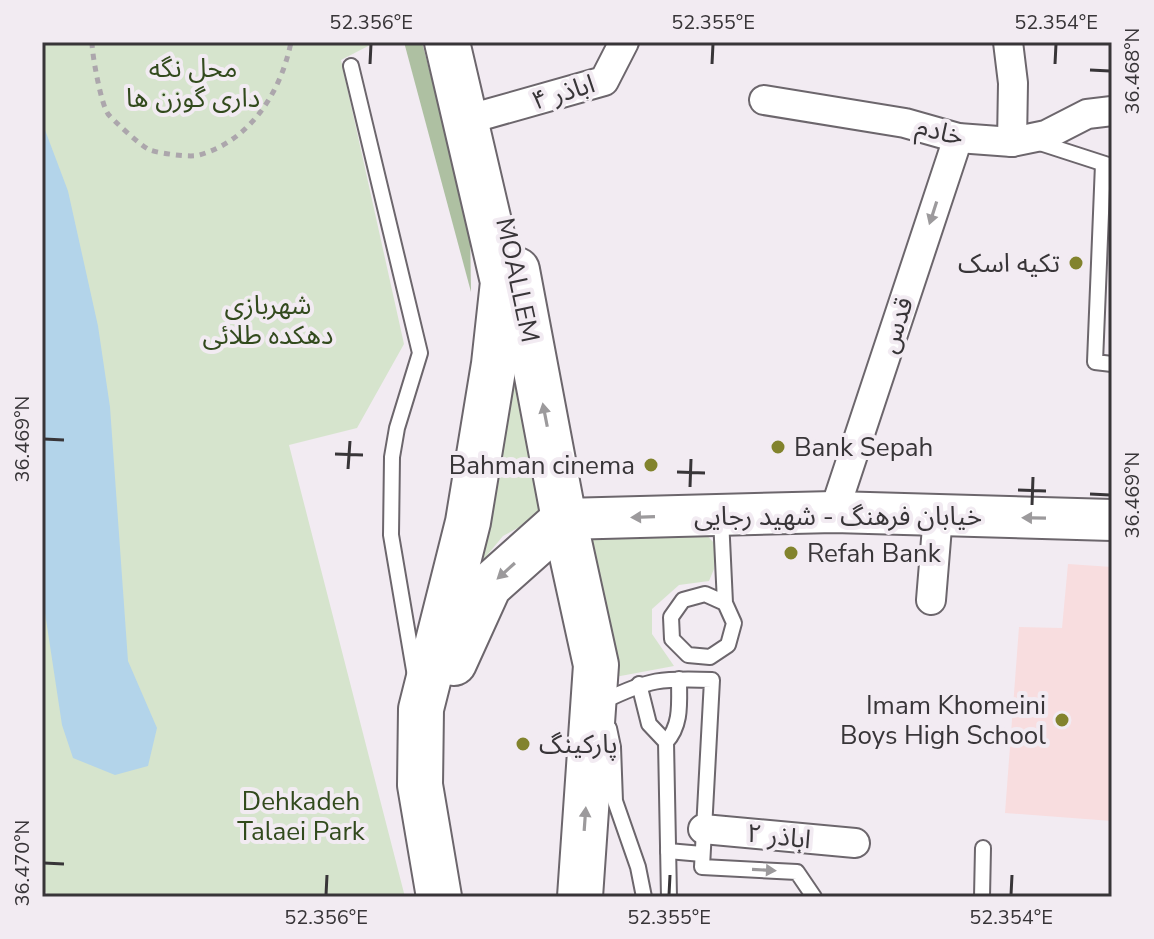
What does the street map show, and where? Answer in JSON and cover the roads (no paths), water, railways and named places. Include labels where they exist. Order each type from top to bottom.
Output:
[{"type":"main road","name":"MOALLEM","points":[[437,886],[420,785],[421,709],[468,522],[494,364],[503,282],[447,42]]},
{"type":"main road","name":"MOALLEM","points":[[461,42],[519,275],[564,519],[600,683],[580,897]]},
{"type":"main road","name":"خیابان فرهنگ - شهید رجایی","points":[[564,519],[834,512],[1112,520]]},
{"type":"main road","points":[[437,886],[438,736],[452,668],[489,586],[564,519]]},
{"type":"street","name":"اباذر ۴","points":[[480,116],[604,81],[624,42]]},
{"type":"street","points":[[1008,42],[1021,140]]},
{"type":"street","name":"خادم","points":[[764,100],[905,123],[958,138],[1021,140],[1046,135],[1087,114],[1112,111]]},
{"type":"street","name":"قدس","points":[[834,512],[958,138]]},
{"type":"street","points":[[931,600],[938,515]]},
{"type":"street","name":"اباذر ۲","points":[[702,850],[855,843]]},
{"type":"lane","points":[[351,66],[420,353],[397,428],[392,457],[391,535],[421,709]]},
{"type":"lane","points":[[1021,140],[1107,165],[1095,362],[1112,364]]},
{"type":"lane","points":[[721,515],[725,603],[734,623],[728,645],[710,657],[688,655],[672,639],[671,617],[683,600],[705,594],[725,603]]},
{"type":"lane","points":[[666,742],[675,733],[679,679]]},
{"type":"lane","points":[[644,897],[638,867],[615,801],[613,747],[600,683],[712,680],[702,850]]},
{"type":"lane","points":[[639,684],[649,724],[666,742],[669,897]]},
{"type":"lane","points":[[982,897],[983,848]]},
{"type":"lane","points":[[668,851],[702,850],[797,872],[814,897]]},
{"type":"water","points":[[42,122],[68,191],[98,326],[110,407],[128,661],[157,728],[148,766],[115,775],[73,758],[62,725],[42,593]]},
{"type":"place","name":"تکیه اسک","points":[[1076,263]]},
{"type":"place","name":"Bank Sepah","points":[[778,447]]},
{"type":"place","name":"Bahman cinema","points":[[651,465]]},
{"type":"place","name":"Refah Bank","points":[[791,553]]},
{"type":"place","name":"Imam Khomeini Boys High School","points":[[1062,720]]},
{"type":"place","name":"پارکینگ","points":[[523,744]]},
{"type":"park label","name":"محل نگه داری گوزن ها","points":[[193,83]]},
{"type":"park label","name":"شهربازی دهکده طلائی","points":[[268,320]]},
{"type":"park label","name":"Dehkadeh Talaei Park","points":[[301,816]]}]
